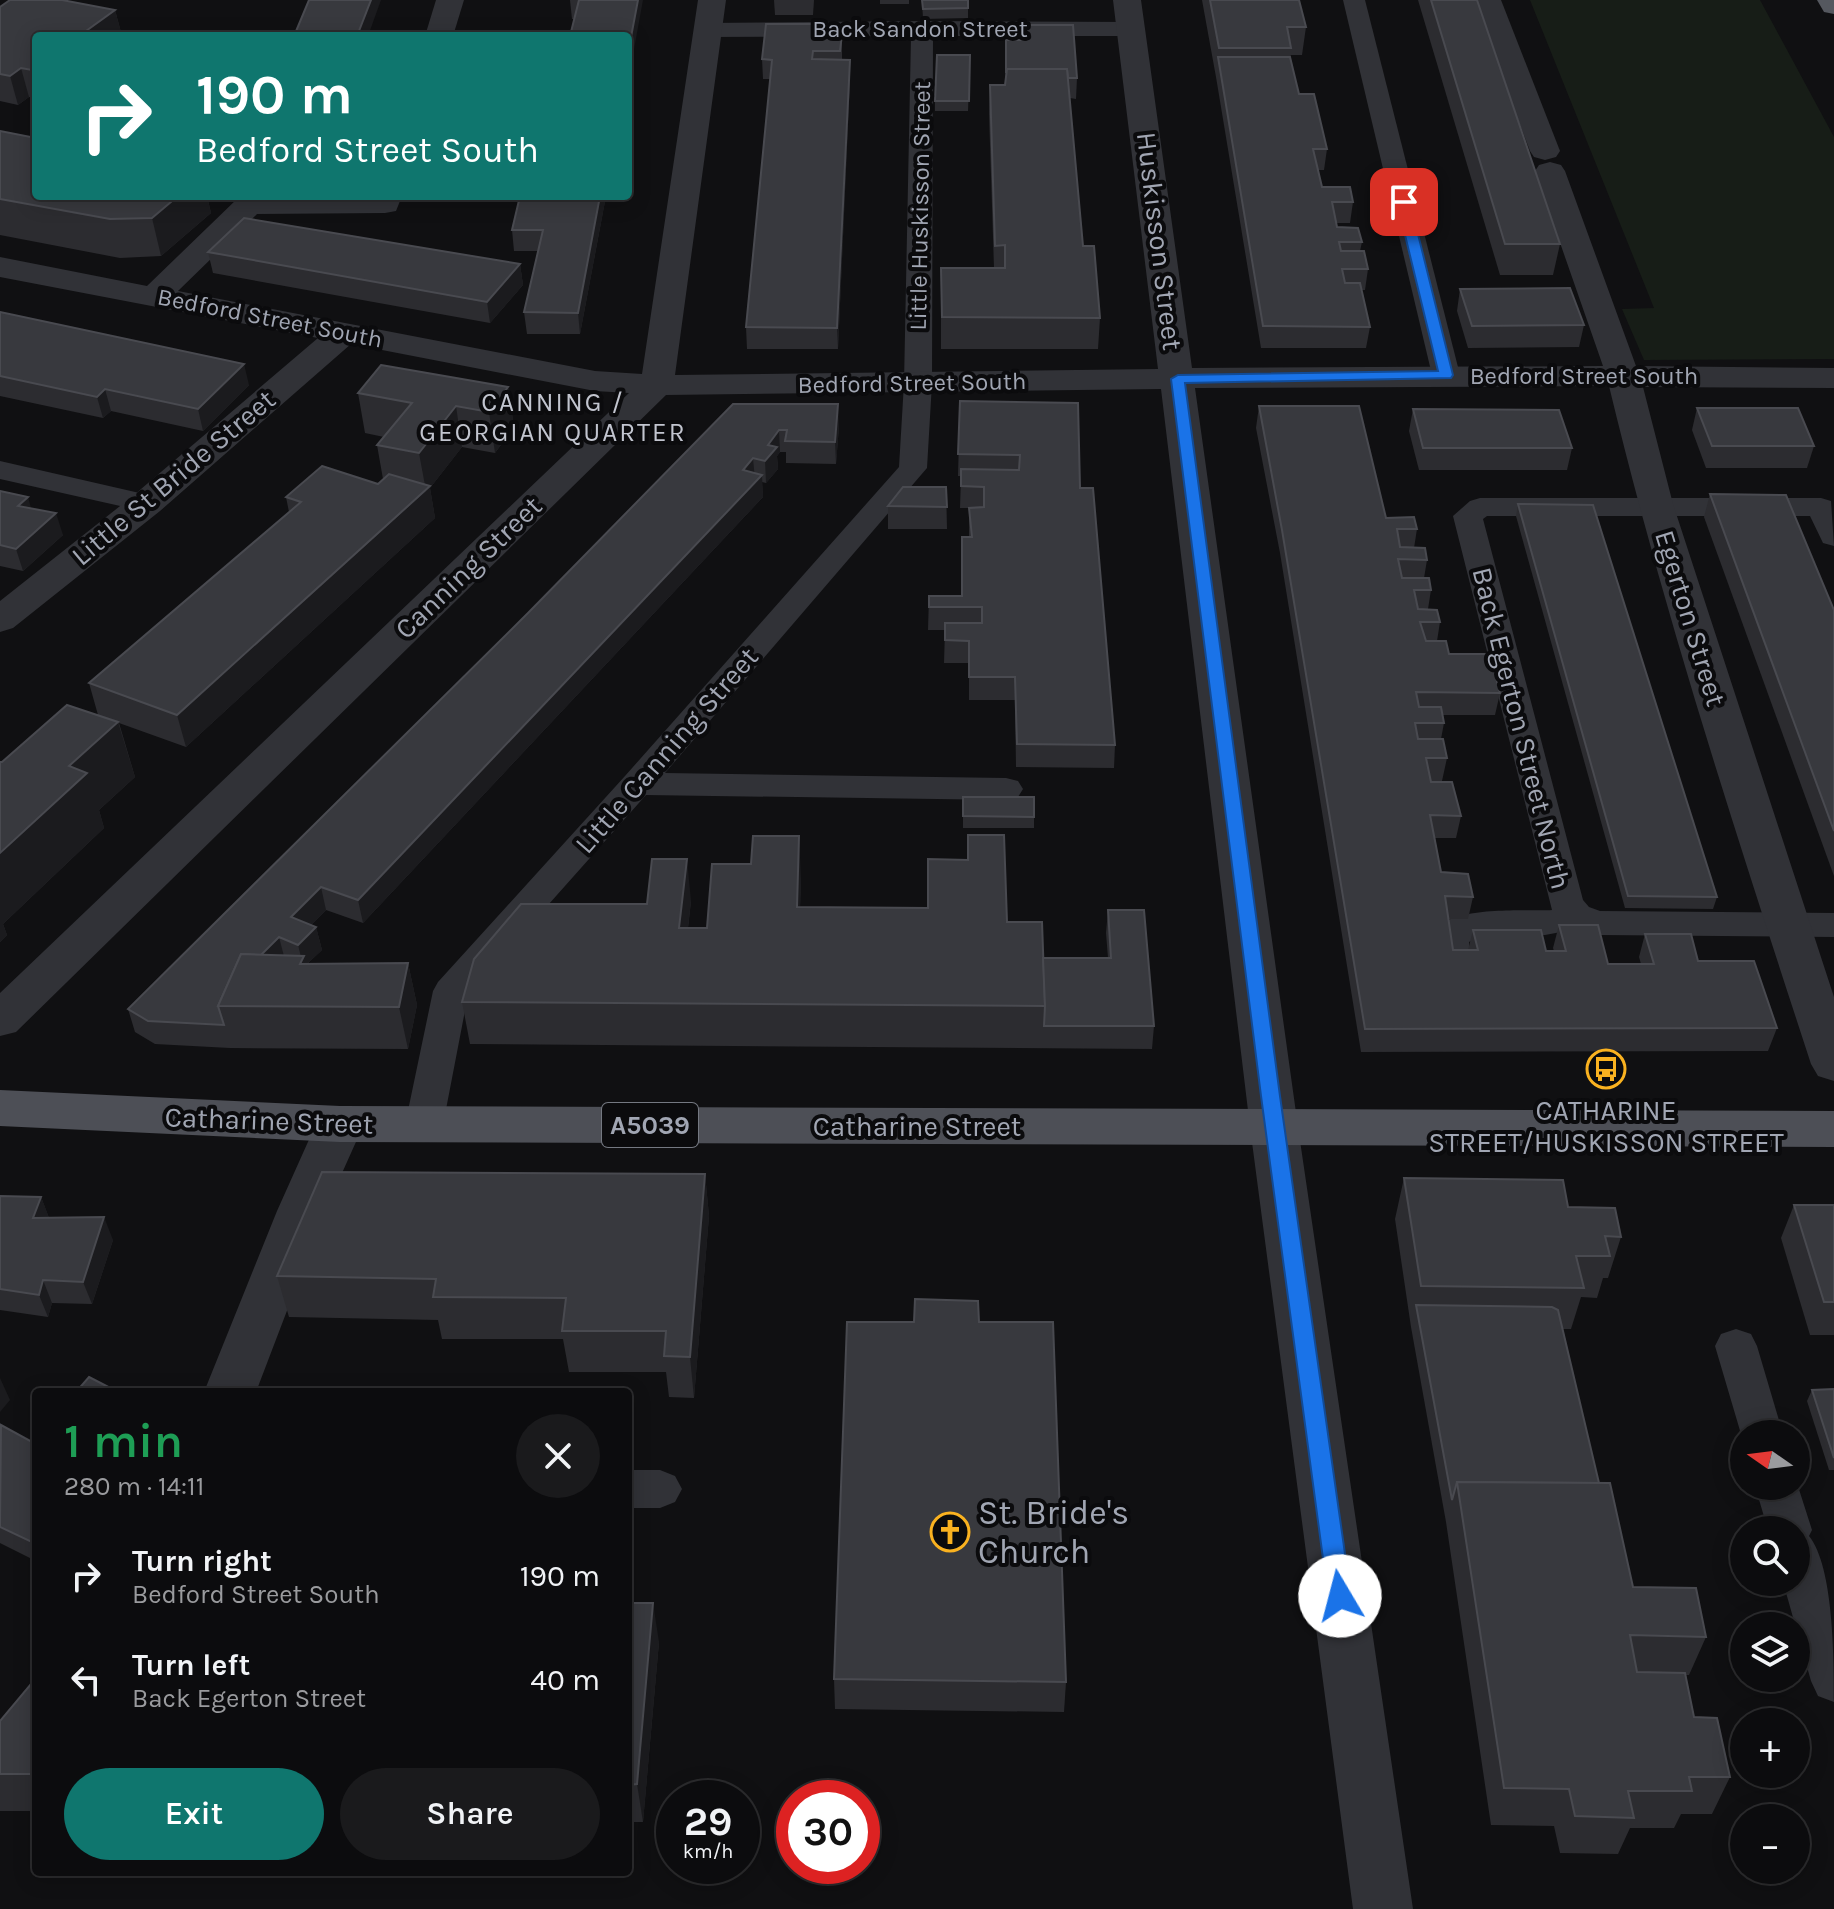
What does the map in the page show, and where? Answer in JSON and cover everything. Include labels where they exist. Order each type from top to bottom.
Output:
[{"type":"highway","points":[[1831,0],[1834,6]]},
{"type":"main road","name":"Catharine Street","points":[[0,1108],[424,1125],[1834,1129]]},
{"type":"street","points":[[440,32],[450,0]]},
{"type":"street","name":"Egerton Street","points":[[1487,0],[1548,161],[1623,376],[1655,504],[1834,1064]]},
{"type":"street","points":[[657,385],[710,15]]},
{"type":"street","name":"Huskisson Street","points":[[1130,15],[1274,1127],[1383,1909]]},
{"type":"street","points":[[155,296],[249,205],[385,204],[386,200]]},
{"type":"street","name":"Bedford Street South","points":[[0,267],[595,381],[657,385],[1446,375],[1834,378]]},
{"type":"street","name":"Little St Bride Street","points":[[8,606],[147,503],[345,332]]},
{"type":"street","name":"Canning Street","points":[[0,1020],[657,385]]},
{"type":"street","points":[[232,1388],[301,1211],[340,1124]]},
{"type":"lane","points":[[1354,0],[1446,375]]},
{"type":"lane","name":"Back Sandon Street","points":[[710,15],[922,28],[1130,15]]},
{"type":"lane","name":"Little Huskisson Street","points":[[918,383],[922,28]]},
{"type":"lane","name":"Little Canning Street","points":[[424,1125],[451,991],[913,468],[918,383]]},
{"type":"lane","points":[[0,470],[147,503]]},
{"type":"lane","points":[[1655,504],[1821,507],[1834,537]]},
{"type":"lane","name":"Back Egerton Street North","points":[[1655,504],[1480,507],[1468,516],[1566,904],[1576,916],[1600,923],[1834,925]]},
{"type":"lane","points":[[637,784],[1006,789]]},
{"type":"lane","points":[[1451,952],[1451,937],[1482,921],[1561,923],[1576,916]]},
{"type":"lane","points":[[1736,1346],[1758,1420]]},
{"type":"lane","points":[[1809,1596],[1834,1681]]},
{"type":"shaded area","points":[[1530,0],[1760,0],[1834,137],[1834,359],[1644,360],[1622,309],[1654,308]]},
{"type":"building","points":[[10,0],[62,0],[115,10],[85,32],[32,32],[32,70],[21,68],[10,76],[0,74],[0,7]]},
{"type":"building","points":[[309,0],[371,0],[359,32],[296,32]]},
{"type":"building","points":[[579,0],[638,0],[632,32],[571,32]]},
{"type":"building","points":[[922,0],[968,0],[968,8],[923,9]]},
{"type":"building","points":[[1210,0],[1299,0],[1306,27],[1287,27],[1291,48],[1219,48]]},
{"type":"building","points":[[1431,0],[1477,0],[1560,244],[1505,244]]},
{"type":"building","points":[[766,24],[826,24],[825,34],[842,34],[840,51],[813,51],[812,59],[850,60],[837,328],[746,327],[772,60],[762,59]]},
{"type":"building","points":[[1023,25],[1073,25],[1077,78],[1068,78],[1067,69],[1007,69],[1006,73],[1006,40],[1024,40]]},
{"type":"building","points":[[937,55],[970,55],[969,101],[935,101]]},
{"type":"building","points":[[1218,57],[1290,57],[1299,94],[1314,94],[1327,149],[1313,149],[1322,187],[1350,187],[1353,202],[1332,202],[1337,227],[1358,228],[1362,242],[1339,242],[1341,251],[1364,251],[1368,269],[1342,269],[1345,283],[1360,283],[1370,327],[1263,326]]},
{"type":"building","points":[[1007,69],[1067,69],[1083,246],[1094,246],[1100,318],[942,317],[941,268],[1005,268],[1005,245],[995,246],[990,85],[1005,85]]},
{"type":"building","points":[[0,131],[32,137],[32,200],[173,200],[152,218],[110,219],[0,199]]},
{"type":"building","points":[[519,200],[599,200],[578,313],[524,312],[543,230],[512,230]]},
{"type":"building","points":[[244,218],[520,264],[487,302],[208,252]]},
{"type":"building","points":[[1570,288],[1584,325],[1472,326],[1460,289]]},
{"type":"building","points":[[0,312],[244,364],[198,409],[105,389],[97,397],[0,376]]},
{"type":"building","points":[[381,365],[508,387],[489,412],[456,406],[419,453],[377,445],[412,403],[358,393]]},
{"type":"building","points":[[960,401],[1078,403],[1080,488],[1093,488],[1115,745],[1017,744],[1015,677],[969,677],[969,641],[945,640],[945,623],[982,623],[982,607],[929,607],[929,596],[962,596],[962,537],[972,537],[969,508],[984,507],[984,487],[961,486],[961,469],[1019,470],[1020,455],[958,454]]},
{"type":"building","points":[[733,404],[838,404],[835,442],[785,441],[787,430],[779,430],[768,445],[777,447],[765,461],[753,458],[743,470],[762,475],[358,900],[321,887],[291,917],[316,927],[298,945],[279,937],[261,955],[241,954],[218,1006],[224,1025],[148,1021],[128,1009],[528,613]]},
{"type":"building","points":[[1259,406],[1359,406],[1386,518],[1414,517],[1417,529],[1397,529],[1400,547],[1425,548],[1427,560],[1398,559],[1402,578],[1429,578],[1431,590],[1414,590],[1418,609],[1437,610],[1440,622],[1420,622],[1426,641],[1446,641],[1449,654],[1490,654],[1500,693],[1416,692],[1419,707],[1441,707],[1444,723],[1415,723],[1418,739],[1443,739],[1447,758],[1426,758],[1431,782],[1452,782],[1461,816],[1430,815],[1441,872],[1468,874],[1473,897],[1445,896],[1453,950],[1478,950],[1473,930],[1541,930],[1546,951],[1566,951],[1559,925],[1598,925],[1608,964],[1654,964],[1645,934],[1691,934],[1698,961],[1754,961],[1777,1028],[1365,1029]]},
{"type":"building","points":[[1697,408],[1798,408],[1814,446],[1712,446]]},
{"type":"building","points":[[1413,409],[1559,410],[1572,448],[1423,448]]},
{"type":"building","points":[[322,466],[378,484],[389,474],[430,486],[177,715],[89,683],[301,502],[286,497]]},
{"type":"building","points":[[903,487],[946,487],[947,507],[888,506]]},
{"type":"building","points":[[0,491],[28,497],[18,506],[56,513],[16,549],[0,545]]},
{"type":"building","points":[[1710,494],[1786,495],[1834,610],[1834,831]]},
{"type":"building","points":[[1518,504],[1593,505],[1717,897],[1628,896]]},
{"type":"building","points":[[67,705],[118,722],[69,766],[87,773],[0,853],[0,762]]},
{"type":"building","points":[[963,797],[1034,797],[1034,817],[963,816]]},
{"type":"building","points":[[968,835],[1004,835],[1007,922],[1042,922],[1045,1006],[462,1002],[474,959],[521,904],[647,904],[652,859],[687,859],[679,928],[707,928],[712,864],[751,864],[753,836],[799,836],[797,907],[928,908],[928,859],[968,860]]},
{"type":"building","points":[[1108,910],[1144,910],[1154,1026],[1044,1026],[1043,958],[1111,958]]},
{"type":"building","points":[[241,954],[304,956],[300,964],[408,963],[399,1007],[218,1006]]},
{"type":"building","points":[[322,1172],[705,1174],[690,1357],[664,1356],[666,1331],[562,1331],[566,1298],[433,1297],[436,1279],[277,1276]]},
{"type":"building","points":[[1404,1178],[1563,1180],[1568,1207],[1615,1208],[1621,1237],[1605,1236],[1610,1256],[1576,1256],[1584,1288],[1421,1286]]},
{"type":"building","points":[[0,1196],[41,1197],[33,1218],[104,1217],[83,1282],[43,1280],[39,1295],[0,1289]]},
{"type":"building","points":[[1794,1205],[1834,1205],[1834,1302],[1824,1302]]},
{"type":"building","name":"St. Bride's Church","points":[[915,1299],[978,1301],[979,1322],[1053,1322],[1066,1682],[834,1679],[847,1322],[914,1322]]},
{"type":"building","points":[[1416,1305],[1552,1307],[1558,1310],[1599,1483],[1457,1482],[1452,1500]]},
{"type":"building","points":[[89,1377],[110,1388],[79,1388]]},
{"type":"building","points":[[1834,1389],[1834,1458],[1812,1390]]},
{"type":"building","points":[[1,1425],[32,1442],[32,1542],[0,1527]]},
{"type":"building","points":[[1457,1482],[1610,1483],[1633,1587],[1696,1588],[1706,1637],[1630,1635],[1637,1672],[1685,1673],[1694,1717],[1717,1718],[1730,1777],[1689,1777],[1692,1791],[1628,1791],[1634,1818],[1575,1816],[1569,1789],[1504,1788]]},
{"type":"building","points":[[632,1603],[653,1603],[637,1784],[632,1785]]},
{"type":"building","points":[[32,1683],[32,1774],[0,1774],[0,1721]]},
{"type":"place","name":"CATHARINE STREET/HUSKISSON STREET","points":[[1606,1069]]},
{"type":"place","name":"St. Bride's Church","points":[[950,1532]]},
{"type":"district","name":"CANNING / GEORGIAN QUARTER","points":[[553,417]]},
{"type":"route","points":[[1340,1596],[1270,1096],[1178,379],[1446,375],[1404,202]]}]
